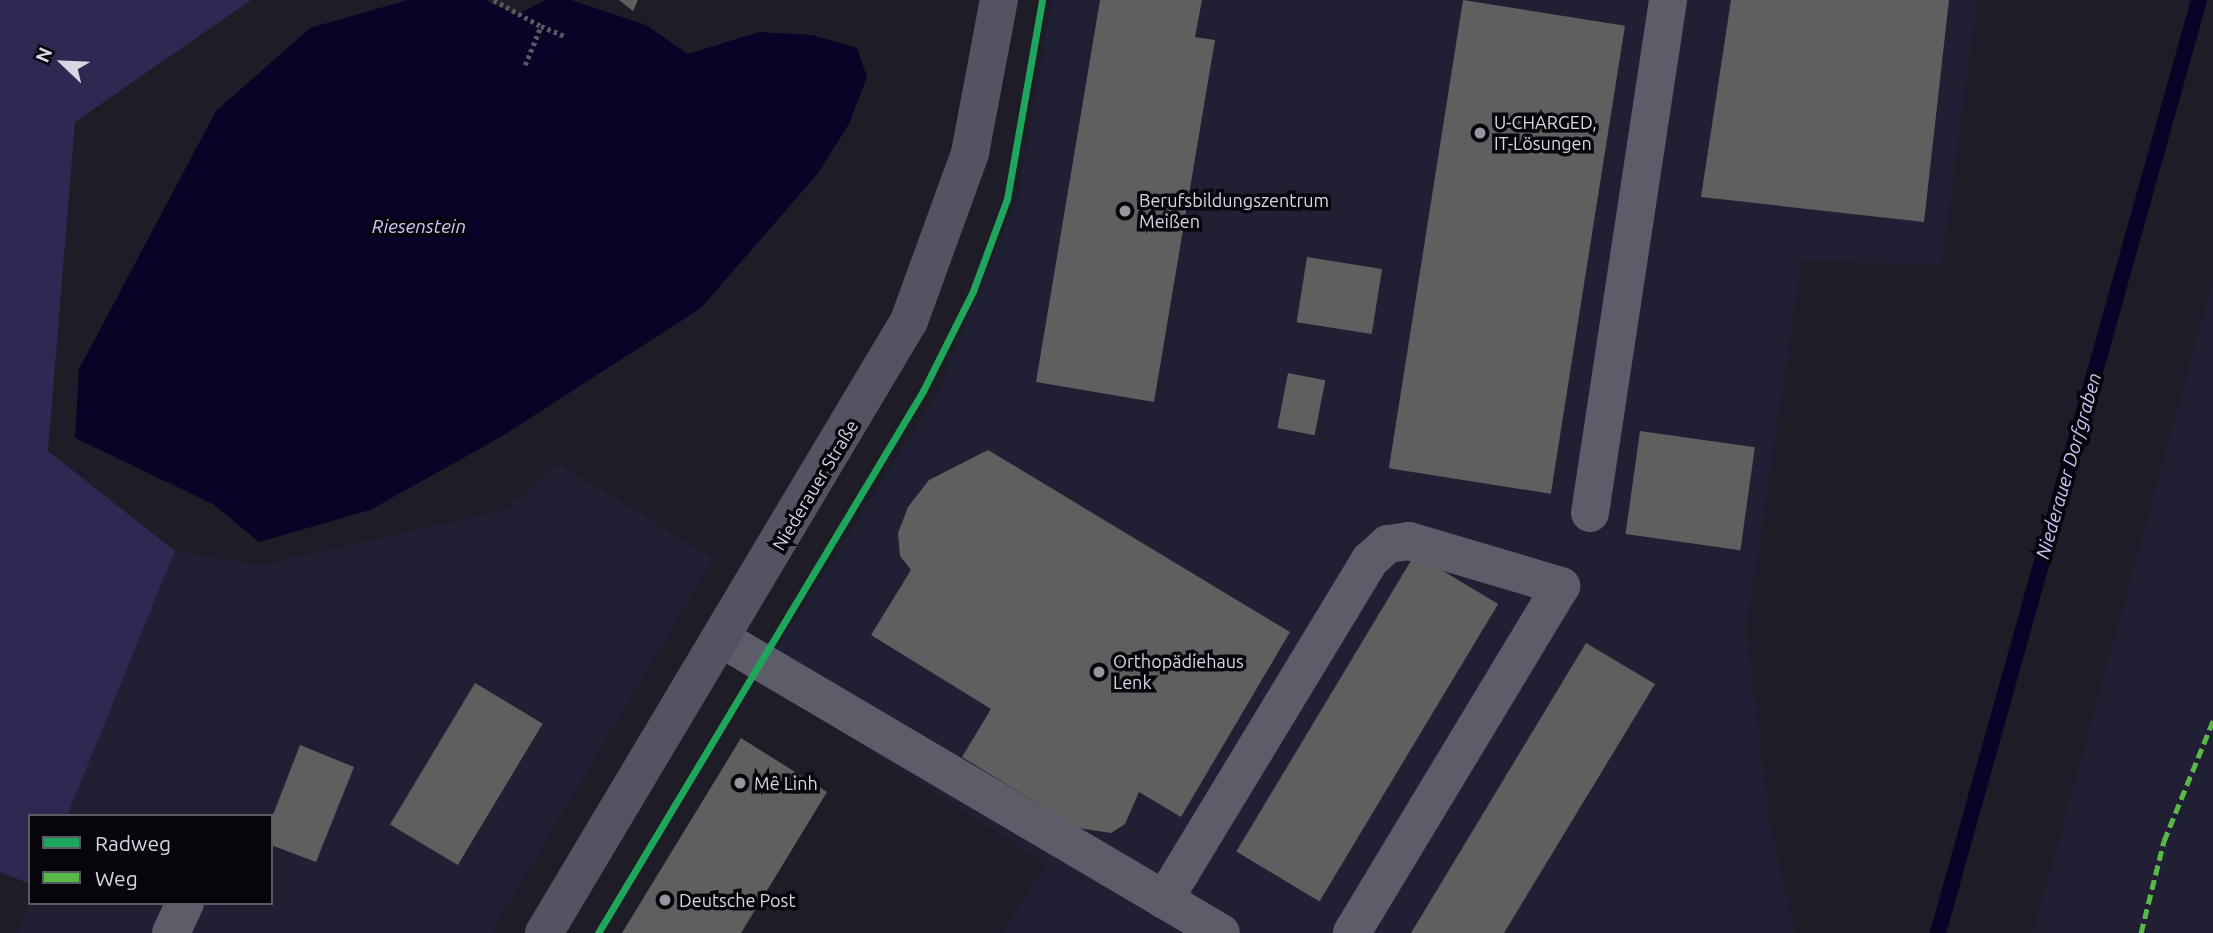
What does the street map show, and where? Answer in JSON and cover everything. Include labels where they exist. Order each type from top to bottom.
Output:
[{"type":"main road","name":"Niederauer Straße","points":[[544,933],[722,639],[909,321],[970,153],[999,0]]},
{"type":"lane","points":[[1590,513],[1668,0]]},
{"type":"lane","points":[[1164,900],[1370,560],[1388,544],[1409,541],[1561,586],[1352,933]]},
{"type":"lane","points":[[722,639],[1221,933]]},
{"type":"lane","points":[[171,933],[184,905]]},
{"type":"path","points":[[494,0],[565,36]]},
{"type":"path","points":[[525,65],[541,26]]},
{"type":"shaded area","points":[[0,0],[251,0],[75,122],[48,451],[175,551],[68,814],[28,814],[28,883],[0,872]]},
{"type":"shaded area","points":[[1052,0],[1978,0],[1941,265],[1802,261],[1746,632],[1771,829],[1795,933],[1002,933],[1046,864],[758,678],[938,392],[1018,196]]},
{"type":"shaded area","points":[[2213,280],[2213,933],[2033,933]]},
{"type":"shaded area","points":[[559,464],[713,559],[491,933],[16,933],[29,905],[273,905],[273,814],[68,814],[175,551],[261,565],[504,510]]},
{"type":"water","name":"Riesenstein","points":[[408,0],[485,0],[517,15],[545,0],[571,0],[646,25],[688,54],[759,32],[812,35],[857,48],[867,77],[850,122],[819,172],[701,308],[499,438],[370,510],[259,542],[213,504],[75,438],[79,369],[216,111],[310,28]]},
{"type":"building","points":[[619,0],[638,0],[633,11]]},
{"type":"building","name":"Berufsbildungszentrum Meißen","points":[[1100,0],[1202,0],[1195,37],[1215,40],[1154,402],[1036,382]]},
{"type":"building","points":[[1463,0],[1625,26],[1551,494],[1389,468]]},
{"type":"building","points":[[1731,0],[1949,0],[1924,222],[1701,197]]},
{"type":"building","points":[[1307,257],[1382,269],[1372,334],[1297,322]]},
{"type":"building","points":[[1288,373],[1325,380],[1315,435],[1277,428]]},
{"type":"building","points":[[1640,431],[1755,447],[1740,550],[1626,534]]},
{"type":"building","name":"Orthopädiehaus Lenk","points":[[988,450],[1290,632],[1181,817],[1139,792],[1125,824],[1111,833],[1078,828],[962,757],[991,709],[871,635],[911,570],[900,556],[898,533],[908,507],[929,480]]},
{"type":"building","points":[[1415,554],[1498,604],[1319,901],[1236,851]]},
{"type":"building","points":[[1586,643],[1655,684],[1504,933],[1411,933]]},
{"type":"building","points":[[475,683],[543,724],[458,865],[390,824]]},
{"type":"building","points":[[741,738],[827,792],[760,902],[741,933],[622,933]]},
{"type":"building","points":[[300,745],[354,767],[316,862],[273,846],[273,815]]},
{"type":"waterway","name":"Niederauer Dorfgraben","points":[[1938,933],[2199,0]]},
{"type":"marked path","points":[[2141,933],[2164,841],[2213,721]]},
{"type":"cycle path","points":[[598,933],[923,391],[973,291],[1007,199],[1042,0]]},
{"type":"place","name":"U-CHARGED, IT-Lösungen","points":[[1480,133]]},
{"type":"place","name":"Berufsbildungszentrum Meißen","points":[[1125,211]]},
{"type":"place","name":"Orthopädiehaus Lenk","points":[[1099,672]]},
{"type":"place","name":"Mȇ Linh","points":[[740,783]]},
{"type":"place","name":"Deutsche Post","points":[[665,900]]}]
